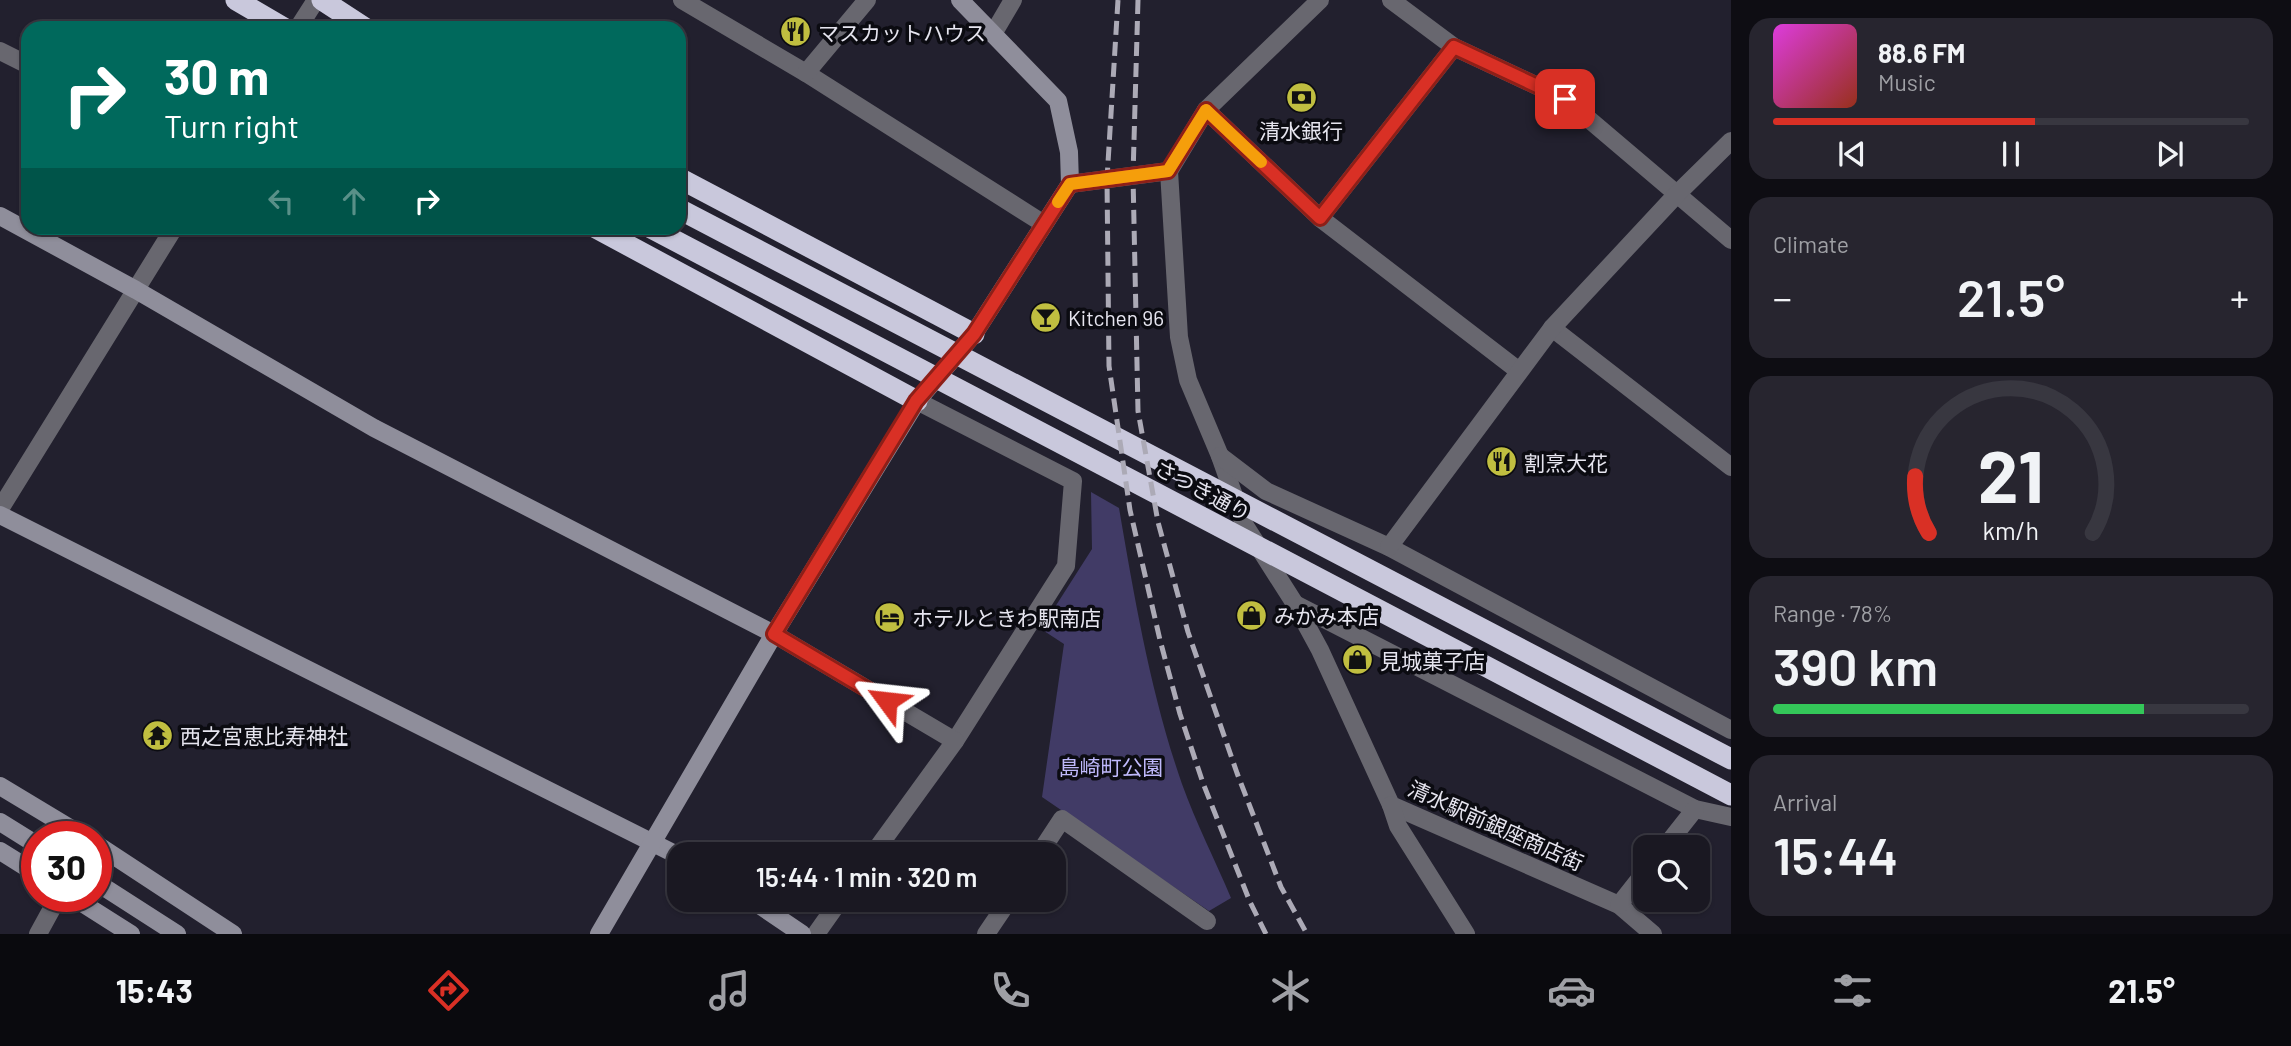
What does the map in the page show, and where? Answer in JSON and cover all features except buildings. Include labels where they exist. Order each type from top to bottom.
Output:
[{"type":"highway","points":[[236,0],[272,21]]},
{"type":"highway","points":[[322,0],[354,21]]},
{"type":"highway","points":[[686,182],[974,334]]},
{"type":"highway","name":"さつき通り","points":[[686,213],[1731,759]]},
{"type":"highway","points":[[609,235],[916,401]]},
{"type":"highway","name":"さつき通り","points":[[665,235],[1731,795]]},
{"type":"street","points":[[302,21],[316,0]]},
{"type":"street","points":[[682,0],[806,73],[1044,224]]},
{"type":"street","points":[[806,73],[867,0]]},
{"type":"street","points":[[599,934],[774,634],[916,401],[974,334],[1070,184],[1069,152],[1058,101],[960,0]]},
{"type":"street","points":[[993,33],[1013,0]]},
{"type":"street","points":[[1070,184],[1168,171],[1206,110],[1320,0]]},
{"type":"street","points":[[1391,0],[1454,47],[1565,99],[1731,240]]},
{"type":"street","points":[[1320,218],[1454,47]]},
{"type":"street","points":[[0,51],[21,62]]},
{"type":"street","points":[[1206,110],[1320,218],[1519,371]]},
{"type":"street","points":[[1389,547],[1552,328],[1677,194],[1731,141]]},
{"type":"street","name":"清水駅前銀座商店街","points":[[1168,171],[1179,337],[1188,380],[1220,456],[1244,524],[1295,604],[1320,650],[1391,805],[1619,905],[1653,934]]},
{"type":"street","points":[[0,216],[21,227]]},
{"type":"street","points":[[35,235],[136,290],[373,428],[774,634],[955,741]]},
{"type":"street","points":[[0,509],[170,235]]},
{"type":"street","points":[[1552,328],[1731,467]]},
{"type":"street","points":[[882,842],[955,741],[1066,566],[1073,481],[916,401]]},
{"type":"street","points":[[1220,456],[1266,491],[1389,547],[1731,730]]},
{"type":"street","points":[[0,515],[667,850]]},
{"type":"street","points":[[1295,604],[1695,809],[1731,817]]},
{"type":"street","points":[[0,786],[58,821]]},
{"type":"street","points":[[1391,805],[1398,826],[1466,934]]},
{"type":"street","points":[[1674,835],[1695,809]]},
{"type":"street","points":[[1047,842],[1062,819],[1207,921]]},
{"type":"street","points":[[0,822],[21,835]]},
{"type":"street","points":[[0,851],[21,864]]},
{"type":"street","points":[[112,855],[233,934]]},
{"type":"street","points":[[1619,905],[1633,887]]},
{"type":"street","points":[[112,892],[177,934]]},
{"type":"street","points":[[38,934],[54,912]]},
{"type":"street","points":[[88,912],[131,934]]},
{"type":"street","points":[[770,912],[802,934]]},
{"type":"street","points":[[816,934],[832,912]]},
{"type":"street","points":[[986,934],[1001,912]]},
{"type":"green space","name":"島崎町公園","points":[[1091,492],[1119,508],[1145,648],[1161,716],[1187,799],[1231,898],[1209,911],[1042,797],[1064,644],[1041,629],[1092,549]]},
{"type":"railway","points":[[1118,0],[1107,179],[1109,366],[1130,510],[1180,714],[1203,783],[1250,902],[1266,934]]},
{"type":"railway","points":[[1138,0],[1133,176],[1138,411],[1158,522],[1188,632],[1237,773],[1281,887],[1307,934]]},
{"type":"slow traffic","points":[[1058,202],[1070,184],[1168,171],[1206,110],[1261,162]]},
{"type":"place","name":"マスカットハウス","points":[[795,32]]},
{"type":"place","name":"清水銀行","points":[[1301,98]]},
{"type":"place","name":"Kitchen 96","points":[[1045,317]]},
{"type":"place","name":"割烹大花","points":[[1501,462]]},
{"type":"place","name":"みかみ本店","points":[[1251,615]]},
{"type":"place","name":"ホテルときわ駅南店","points":[[889,617]]},
{"type":"place","name":"見城菓子店","points":[[1357,660]]},
{"type":"place","name":"西之宮恵比寿神社","points":[[157,735]]},
{"type":"route","points":[[887,701],[774,634],[916,401],[974,334],[1070,184],[1168,171],[1206,110],[1320,218],[1454,47],[1565,99]]}]
